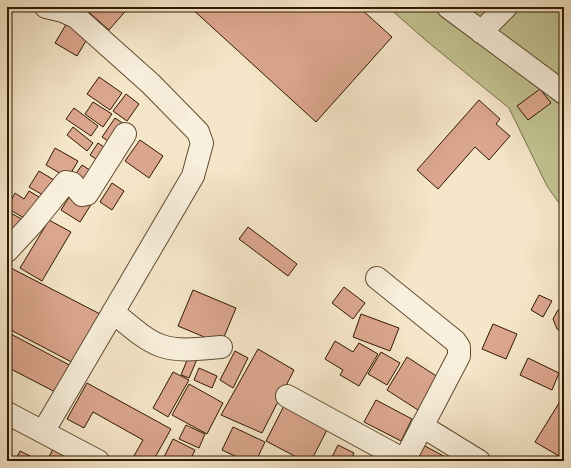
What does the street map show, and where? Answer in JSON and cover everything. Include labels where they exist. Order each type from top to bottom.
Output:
[{"type":"street","points":[[43,432],[193,176],[202,144],[198,132],[151,84],[76,17],[63,11],[46,7]]},
{"type":"street","points":[[448,7],[564,93]]},
{"type":"street","points":[[481,32],[506,7]]},
{"type":"street","points":[[7,251],[66,182],[72,183],[82,195],[87,194],[125,134]]},
{"type":"street","points":[[287,396],[404,461],[459,356],[459,347],[455,342],[378,278]]},
{"type":"street","points":[[113,312],[148,340],[165,349],[191,350],[221,347]]},
{"type":"street","points":[[7,413],[98,461]]},
{"type":"street","points":[[422,426],[479,461]]},
{"type":"green space","points":[[388,7],[564,7],[564,210],[547,186],[509,108],[429,43]]},
{"type":"building","points":[[83,7],[129,7],[109,30]]},
{"type":"building","points":[[190,7],[359,7],[392,37],[316,122]]},
{"type":"building","points":[[68,21],[90,34],[77,56],[55,43]]},
{"type":"building","points":[[99,77],[122,93],[110,110],[87,94]]},
{"type":"building","points":[[540,89],[551,103],[528,120],[517,106]]},
{"type":"building","points":[[126,94],[139,104],[127,121],[113,111]]},
{"type":"building","points":[[479,100],[500,119],[496,124],[510,136],[489,160],[475,147],[438,189],[417,170]]},
{"type":"building","points":[[93,102],[112,114],[103,127],[85,114]]},
{"type":"building","points":[[74,108],[98,126],[91,136],[66,119]]},
{"type":"building","points":[[115,118],[127,126],[114,145],[102,137]]},
{"type":"building","points":[[73,127],[93,143],[87,151],[67,135]]},
{"type":"building","points":[[140,140],[163,156],[149,178],[125,161]]},
{"type":"building","points":[[98,143],[110,151],[102,163],[90,155]]},
{"type":"building","points":[[55,148],[78,161],[68,178],[46,165]]},
{"type":"building","points":[[82,165],[93,172],[82,186],[72,179]]},
{"type":"building","points":[[39,171],[59,183],[50,199],[29,187]]},
{"type":"building","points":[[112,183],[124,191],[112,210],[100,202]]},
{"type":"building","points":[[29,191],[44,200],[36,214],[29,210],[24,218],[7,208],[15,193],[24,199]]},
{"type":"building","points":[[73,191],[92,203],[80,222],[61,210]]},
{"type":"building","points":[[7,211],[27,222],[18,237],[7,230]]},
{"type":"building","points":[[49,220],[71,232],[42,281],[20,268]]},
{"type":"building","points":[[248,227],[297,264],[288,276],[239,239]]},
{"type":"building","points":[[7,266],[104,316],[79,366],[7,328]]},
{"type":"building","points":[[344,287],[365,303],[353,319],[332,303]]},
{"type":"building","points":[[193,290],[236,308],[221,344],[178,326]]},
{"type":"building","points":[[539,295],[552,301],[543,317],[531,310]]},
{"type":"building","points":[[564,307],[564,333],[557,329],[553,319],[558,310]]},
{"type":"building","points":[[361,314],[399,328],[390,351],[353,337]]},
{"type":"building","points":[[493,324],[517,334],[506,359],[482,349]]},
{"type":"building","points":[[7,332],[75,368],[61,395],[7,367]]},
{"type":"building","points":[[335,341],[353,352],[359,343],[378,354],[359,386],[340,375],[343,370],[325,359]]},
{"type":"building","points":[[258,349],[294,370],[262,433],[221,415]]},
{"type":"building","points":[[235,351],[248,358],[233,388],[220,380]]},
{"type":"building","points":[[381,352],[400,363],[387,385],[368,374]]},
{"type":"building","points":[[190,353],[198,357],[189,378],[181,375]]},
{"type":"building","points":[[407,357],[441,379],[421,412],[387,390]]},
{"type":"building","points":[[528,358],[559,373],[552,390],[520,375]]},
{"type":"building","points":[[199,368],[217,376],[212,388],[194,380]]},
{"type":"building","points":[[173,372],[189,380],[168,417],[153,408]]},
{"type":"building","points":[[87,383],[171,429],[153,461],[131,461],[143,440],[93,412],[84,428],[67,419]]},
{"type":"building","points":[[189,384],[223,403],[207,434],[172,415]]},
{"type":"building","points":[[564,395],[564,459],[535,442]]},
{"type":"building","points":[[287,400],[331,422],[311,461],[304,461],[266,441]]},
{"type":"building","points":[[376,400],[412,419],[401,441],[364,422]]},
{"type":"building","points":[[186,425],[205,434],[199,448],[179,439]]},
{"type":"building","points":[[233,427],[265,442],[256,461],[246,461],[222,450]]},
{"type":"building","points":[[173,439],[195,450],[190,461],[162,461]]},
{"type":"building","points":[[338,445],[354,453],[350,461],[330,461]]},
{"type":"building","points":[[423,445],[453,461],[415,461]]},
{"type":"building","points":[[53,449],[74,461],[47,461]]},
{"type":"building","points":[[20,451],[40,461],[15,461]]}]
